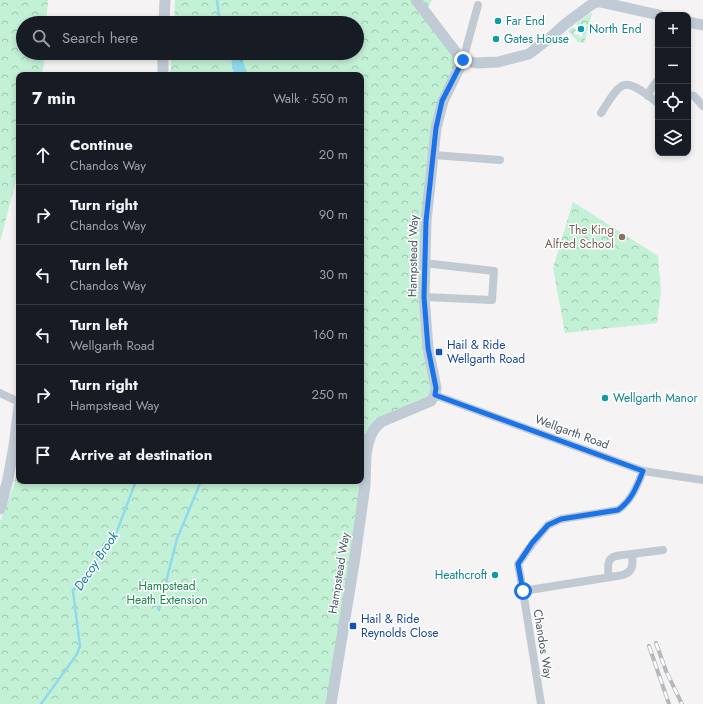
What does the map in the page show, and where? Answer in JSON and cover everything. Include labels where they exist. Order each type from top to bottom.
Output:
[{"type":"street","points":[[164,16],[165,0]]},
{"type":"street","points":[[416,0],[463,60],[476,63],[498,62],[529,54],[564,25],[596,2],[655,14]]},
{"type":"street","points":[[463,60],[478,5]]},
{"type":"street","points":[[691,23],[703,26]]},
{"type":"street","points":[[163,60],[163,72]]},
{"type":"street","name":"Hampstead Way","points":[[331,704],[355,563],[365,485],[366,455],[371,435],[381,422],[431,401],[435,395],[436,388],[428,348],[424,297],[426,221],[436,128],[442,101],[463,60]]},
{"type":"street","points":[[648,96],[655,84]]},
{"type":"street","points":[[601,114],[619,88],[625,85],[633,86],[655,102]]},
{"type":"street","points":[[691,95],[694,96],[703,106]]},
{"type":"street","points":[[433,155],[500,160]]},
{"type":"street","points":[[424,263],[494,271],[492,300],[424,297]]},
{"type":"street","points":[[0,393],[16,401]]},
{"type":"street","name":"Wellgarth Road","points":[[435,395],[643,471],[703,480]]},
{"type":"street","points":[[0,509],[2,490],[8,479],[16,430]]},
{"type":"street","name":"Chandos Way","points":[[541,704],[518,564],[532,543],[548,525],[561,519],[618,510],[626,505],[643,471]]},
{"type":"street","points":[[609,577],[607,566],[611,558],[620,555],[662,550]]},
{"type":"street","points":[[523,591],[627,574],[633,567],[632,554]]},
{"type":"green space","points":[[0,0],[48,0],[47,16],[16,16],[16,60],[44,60],[44,65],[42,72],[16,72],[16,181],[0,242]]},
{"type":"green space","name":"Hampstead Heath Extension","points":[[175,0],[432,0],[425,13],[463,60],[443,101],[424,263],[435,395],[375,428],[331,704],[0,704],[0,521],[14,485],[16,473],[16,484],[364,484],[364,72],[170,72],[171,60],[364,60],[364,16],[174,16]]},
{"type":"green space","points":[[592,13],[584,43],[578,42],[568,31],[573,27],[576,30],[574,33],[581,37],[583,35],[581,32],[587,26],[584,23],[579,27],[576,24]]},
{"type":"green space","points":[[573,202],[658,256],[661,291],[657,323],[565,333],[553,268]]},
{"type":"water","points":[[231,60],[243,60],[247,72],[233,72]]},
{"type":"waterway","name":"Decoy Brook","points":[[217,0],[219,16]]},
{"type":"waterway","name":"Decoy Brook","points":[[41,704],[77,654],[80,646],[73,591],[117,531],[135,484]]},
{"type":"waterway","points":[[159,610],[177,539],[200,484]]},
{"type":"railway","points":[[656,643],[666,671],[682,704]]},
{"type":"railway","points":[[649,646],[669,704]]},
{"type":"place","name":"Far End","points":[[498,21]]},
{"type":"place","name":"North End","points":[[581,29]]},
{"type":"place","name":"Gates House","points":[[496,39]]},
{"type":"place","name":"The King Alfred School","points":[[622,237]]},
{"type":"place","name":"Hail & Ride Wellgarth Road","points":[[439,352]]},
{"type":"place","name":"Wellgarth Manor","points":[[605,398]]},
{"type":"place","name":"Heathcroft","points":[[495,575]]},
{"type":"place","name":"Hail & Ride Reynolds Close","points":[[353,626]]},
{"type":"route","points":[[463,60],[442,101],[436,128],[426,221],[423,286],[428,348],[436,388],[435,395],[643,471],[626,505],[618,510],[561,519],[548,525],[532,543],[518,564],[523,591]]}]
